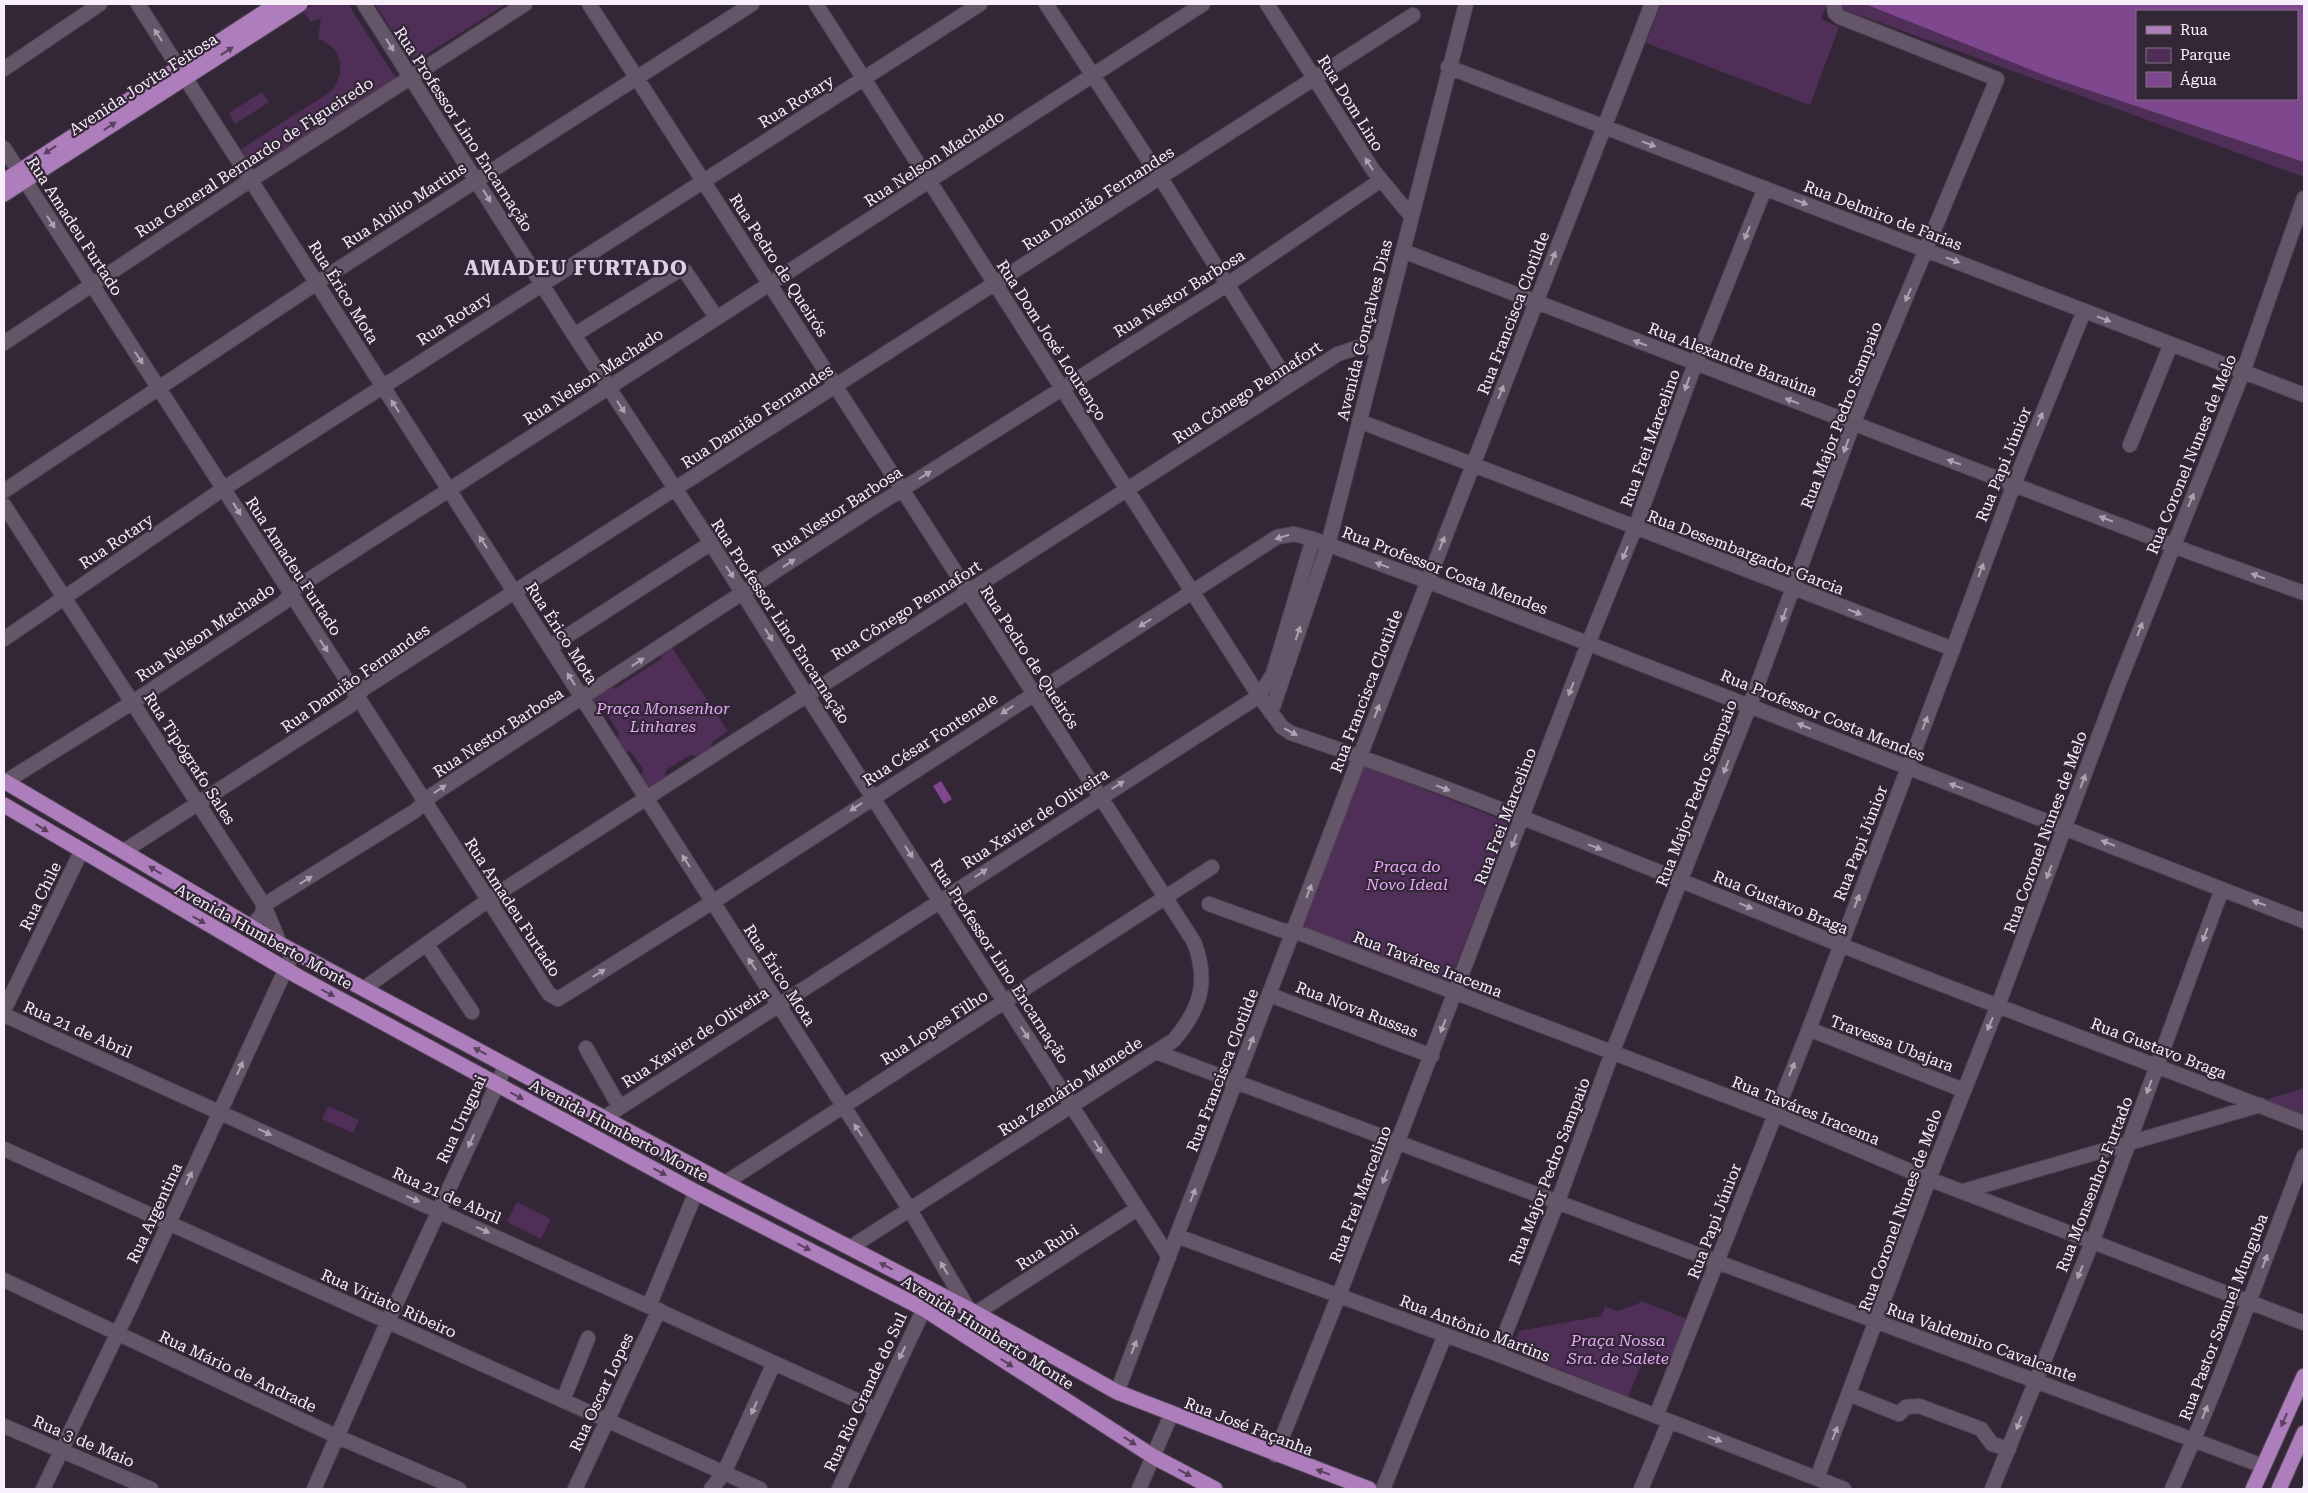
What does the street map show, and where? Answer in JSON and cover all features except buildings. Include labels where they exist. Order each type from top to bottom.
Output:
[{"type":"main road","name":"Avenida Jovita Feitosa","points":[[4,194],[22,176],[182,71],[277,4]]},
{"type":"main road","name":"Avenida Jovita Feitosa","points":[[182,71],[300,4]]},
{"type":"main road","name":"Avenida Jovita Feitosa","points":[[4,181],[22,176]]},
{"type":"main road","name":"Avenida Humberto Monte","points":[[5,782],[280,944],[725,1182],[851,1247],[1117,1392]]},
{"type":"main road","name":"Avenida Humberto Monte","points":[[4,805],[81,852],[285,969],[696,1192],[924,1309],[1154,1457],[1215,1489]]},
{"type":"main road","points":[[2253,1489],[2304,1376]]},
{"type":"main road","name":"Rua José Façanha","points":[[1117,1392],[1171,1415],[1368,1489]]},
{"type":"main road","points":[[2279,1489],[2304,1433]]},
{"type":"street","points":[[4,69],[100,4]]},
{"type":"street","name":"Rua Érico Mota","points":[[138,4],[318,282],[382,386],[910,1210],[972,1312]]},
{"type":"street","name":"Rua Professor Lino Encarnação","points":[[364,4],[574,336],[711,543],[806,694],[1169,1257]]},
{"type":"street","name":"Rua General Bernardo de Figueiredo","points":[[4,343],[252,180],[526,4]]},
{"type":"street","name":"Rua Pedro de Queirós","points":[[589,4],[1165,899]]},
{"type":"street","name":"Rua Abílio Martins","points":[[4,491],[159,388],[164,382],[752,4]]},
{"type":"street","name":"Rua Dom José Lourenço","points":[[816,4],[1259,696]]},
{"type":"street","name":"Rua Rotary","points":[[4,639],[223,488],[980,4]]},
{"type":"street","points":[[1046,4],[1161,178],[1290,385]]},
{"type":"street","name":"Rua Nelson Machado","points":[[5,782],[133,702],[291,595],[296,588],[769,283],[930,182],[1203,4]]},
{"type":"street","name":"Rua Dom Lino","points":[[1267,4],[1381,180],[1411,216]]},
{"type":"street","name":"Avenida Gonçalves Dias","points":[[1259,696],[1282,661],[1328,545],[1448,67],[1466,4]]},
{"type":"street","name":"Rua Francisca Clotilde","points":[[1117,1392],[1472,465],[1652,4]]},
{"type":"street","name":"Rua Major Pedro Sampaio","points":[[1497,1354],[1558,1201],[1612,1052],[1750,705],[1854,424],[1998,79],[1840,17],[1834,8]]},
{"type":"street","name":"Rua Damião Fernandes","points":[[124,851],[351,704],[363,689],[995,285],[1413,14]]},
{"type":"street","name":"Rua Delmiro de Farias","points":[[1448,67],[2304,395]]},
{"type":"street","name":"Rua Amadeu Furtado","points":[[4,148],[424,804],[548,994],[558,999]]},
{"type":"street","name":"Rua Nestor Barbosa","points":[[252,927],[262,914],[264,906],[424,804],[432,795],[902,489],[1228,284],[1381,180]]},
{"type":"street","name":"Rua Frei Marcelino","points":[[1275,1455],[1432,1056],[1588,644],[1635,528],[1695,364],[1764,188]]},
{"type":"street","name":"Rua Coronel Nunes de Melo","points":[[1817,1478],[1877,1322],[1929,1178],[2066,827],[2118,685],[2243,372],[2304,198]]},
{"type":"street","name":"Rua Alexandre Baraúna","points":[[1403,251],[2173,545],[2304,592]]},
{"type":"street","points":[[574,336],[681,269],[685,271],[716,317]]},
{"type":"street","name":"Rua Papi Júnior","points":[[1656,1416],[1809,1029],[2014,484],[2084,311]]},
{"type":"street","points":[[2130,445],[2172,344]]},
{"type":"street","name":"Rua Cônego Pennafort","points":[[363,989],[488,900],[806,694],[1290,385],[1348,350],[1359,347],[1377,348]]},
{"type":"street","name":"Rua Desembargador Garcia","points":[[1359,421],[1953,649]]},
{"type":"street","name":"Rua Tipógrafo Sales","points":[[4,505],[264,906]]},
{"type":"street","name":"Rua César Fontenele","points":[[558,999],[712,902],[873,796],[1194,592],[1277,537],[1294,534],[1328,545]]},
{"type":"street","name":"Avenida Gonçalves Dias","points":[[1271,712],[1313,539]]},
{"type":"street","points":[[550,647],[711,543]]},
{"type":"street","name":"Rua Professor Costa Mendes","points":[[1328,545],[1750,705],[1908,768],[2066,827],[2304,920]]},
{"type":"street","name":"Rua Gustavo Braga","points":[[1259,696],[1282,727],[1291,733],[1360,756],[1681,880],[1840,945],[2304,1123]]},
{"type":"street","name":"Rua Xavier de Oliveira","points":[[605,1117],[619,1106],[1099,797],[1259,696]]},
{"type":"street","name":"Rua Chile","points":[[4,1010],[81,852]]},
{"type":"street","name":"Rua Lopes Filho","points":[[725,1182],[1212,867]]},
{"type":"street","name":"Rua Monsenhor Furtado","points":[[1992,1489],[2093,1240],[2222,889]]},
{"type":"street","name":"Rua Zemário Mamede","points":[[851,1247],[1174,1040],[1186,1025],[1200,992],[1202,962],[1194,942],[1165,899]]},
{"type":"street","name":"Rua Taváres Iracema","points":[[1208,904],[1284,931],[1294,931],[1612,1052],[1774,1114],[1929,1178],[2304,1323]]},
{"type":"street","points":[[264,906],[280,944]]},
{"type":"street","points":[[427,945],[472,1012]]},
{"type":"street","name":"Rua Argentina","points":[[43,1489],[294,951]]},
{"type":"street","name":"Rua Nova Russas","points":[[1270,995],[1432,1056]]},
{"type":"street","name":"Rua 21 de Abril","points":[[4,1015],[876,1408]]},
{"type":"street","name":"Travessa Ubajara","points":[[1809,1029],[1963,1090]]},
{"type":"street","points":[[586,1048],[619,1106]]},
{"type":"street","name":"Rua Valdemiro Cavalcante","points":[[1156,1052],[2263,1466]]},
{"type":"street","name":"Rua Uruguai","points":[[314,1489],[506,1064]]},
{"type":"street","points":[[1964,1191],[2260,1106]]},
{"type":"street","name":"Rua Viriato Ribeiro","points":[[4,1149],[760,1489]]},
{"type":"street","name":"Rua Pastor Samuel Munguba","points":[[2172,1489],[2194,1440],[2250,1301],[2304,1156]]},
{"type":"street","name":"Rua Oscar Lopes","points":[[574,1489],[608,1420],[654,1308],[696,1192]]},
{"type":"street","name":"Rua Rubi","points":[[972,1312],[1137,1209]]},
{"type":"street","name":"Rua Antônio Martins","points":[[1177,1236],[1497,1354],[1842,1489]]},
{"type":"street","name":"Rua Mário de Andrade","points":[[4,1280],[338,1437],[459,1489]]},
{"type":"street","name":"Rua Rio Grande do Sul","points":[[839,1489],[924,1309]]},
{"type":"street","points":[[1383,1489],[1445,1335]]},
{"type":"street","points":[[563,1400],[588,1338]]},
{"type":"street","points":[[711,1489],[724,1473],[774,1363]]},
{"type":"street","points":[[1849,1394],[1898,1414],[1907,1407],[1919,1406],[1981,1430],[1991,1443],[2008,1449]]},
{"type":"street","points":[[1139,1489],[1171,1415]]},
{"type":"street","points":[[1641,1489],[1669,1422]]},
{"type":"street","name":"Rua 3 de Maio","points":[[4,1426],[151,1489]]},
{"type":"green space","points":[[314,4],[348,4],[397,80],[318,130],[253,167],[241,149],[330,92],[339,77],[340,62],[337,55],[333,48],[318,39],[321,18],[311,22],[303,11]]},
{"type":"green space","points":[[375,4],[506,4],[413,63]]},
{"type":"green space","points":[[1661,4],[1827,4],[1821,19],[1839,27],[1810,105],[1646,43]]},
{"type":"green space","points":[[1839,4],[2304,4],[2304,177],[1837,7]]},
{"type":"green space","points":[[262,92],[269,102],[235,124],[229,113]]},
{"type":"green space","name":"Praça Monsenhor Linhares","points":[[671,646],[728,731],[712,742],[710,752],[700,757],[690,755],[666,770],[665,780],[656,786],[647,786],[641,777],[643,769],[630,751],[623,751],[617,740],[619,733],[605,711],[597,710],[592,697],[607,687],[616,688],[661,659],[662,651]]},
{"type":"green space","name":"Praça do Novo Ideal","points":[[1364,766],[1508,822],[1510,826],[1450,981],[1446,982],[1305,927],[1304,924]]},
{"type":"green space","points":[[2304,1088],[2304,1114],[2262,1101]]},
{"type":"green space","points":[[328,1106],[359,1120],[353,1133],[322,1119]]},
{"type":"green space","points":[[517,1202],[551,1219],[541,1239],[507,1222]]},
{"type":"green space","name":"Praça Nossa Sra. de Salete","points":[[1641,1301],[1687,1319],[1671,1358],[1648,1349],[1628,1397],[1512,1350],[1519,1331],[1601,1316],[1605,1307],[1617,1311],[1638,1304]]},
{"type":"water","points":[[1865,4],[2304,4],[2304,162],[2049,77]]},
{"type":"water","points":[[941,781],[952,799],[944,804],[933,786]]},
{"type":"district","name":"AMADEU FURTADO","points":[[576,268]]}]
